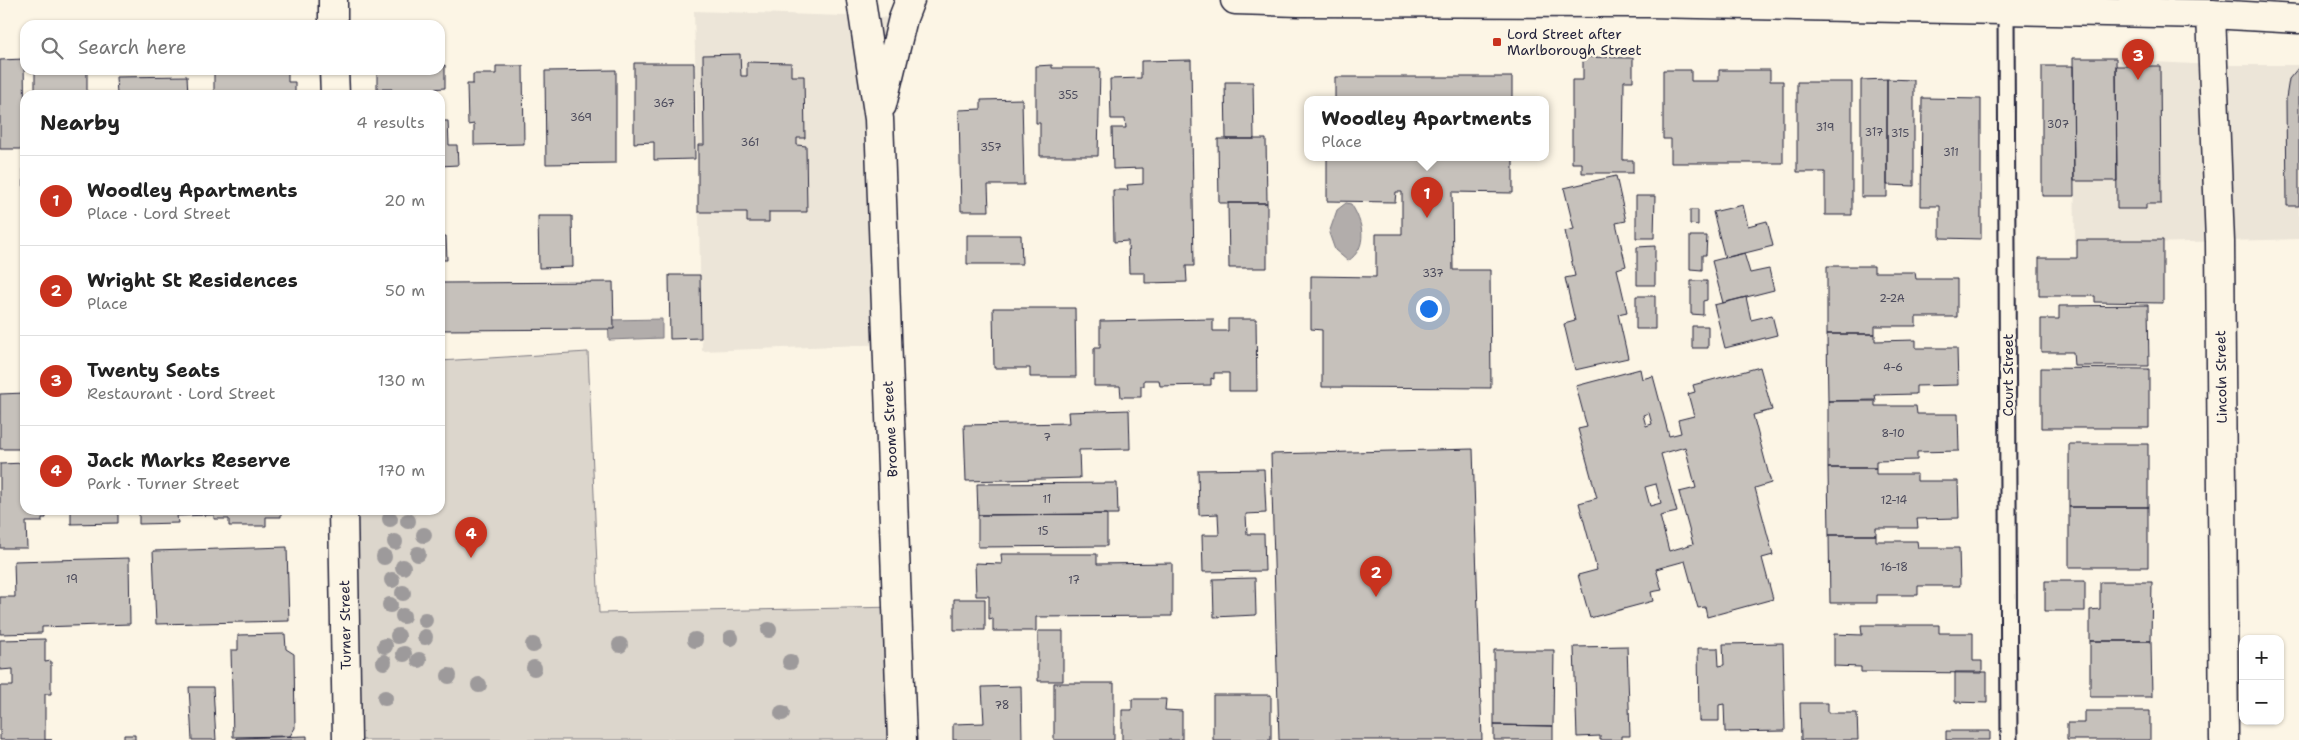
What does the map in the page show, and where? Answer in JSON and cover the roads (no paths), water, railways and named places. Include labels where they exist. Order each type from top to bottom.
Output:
[{"type":"street","points":[[333,0],[333,20]]},
{"type":"street","name":"Broome Street","points":[[861,0],[879,119],[902,740]]},
{"type":"street","name":"Broome Street","points":[[879,119],[902,18],[910,0]]},
{"type":"street","points":[[1235,0],[1299,2],[1648,3],[2211,14],[2299,19]]},
{"type":"street","name":"Lincoln Street","points":[[2211,14],[2220,242],[2224,740]]},
{"type":"street","points":[[334,75],[335,90]]},
{"type":"street","name":"Turner Street","points":[[343,515],[347,740]]},
{"type":"lane","name":"Court Street","points":[[2006,10],[2009,740]]},
{"type":"place","name":"Lord Street after Marlborough Street","points":[[1497,42]]},
{"type":"place","name":"Twenty Seats","points":[[2138,80]]},
{"type":"place","name":"Woodley Apartments","points":[[1427,218]]},
{"type":"place","name":"Jack Marks Reserve","points":[[471,558]]},
{"type":"place","name":"Wright St Residences","points":[[1376,597]]}]
